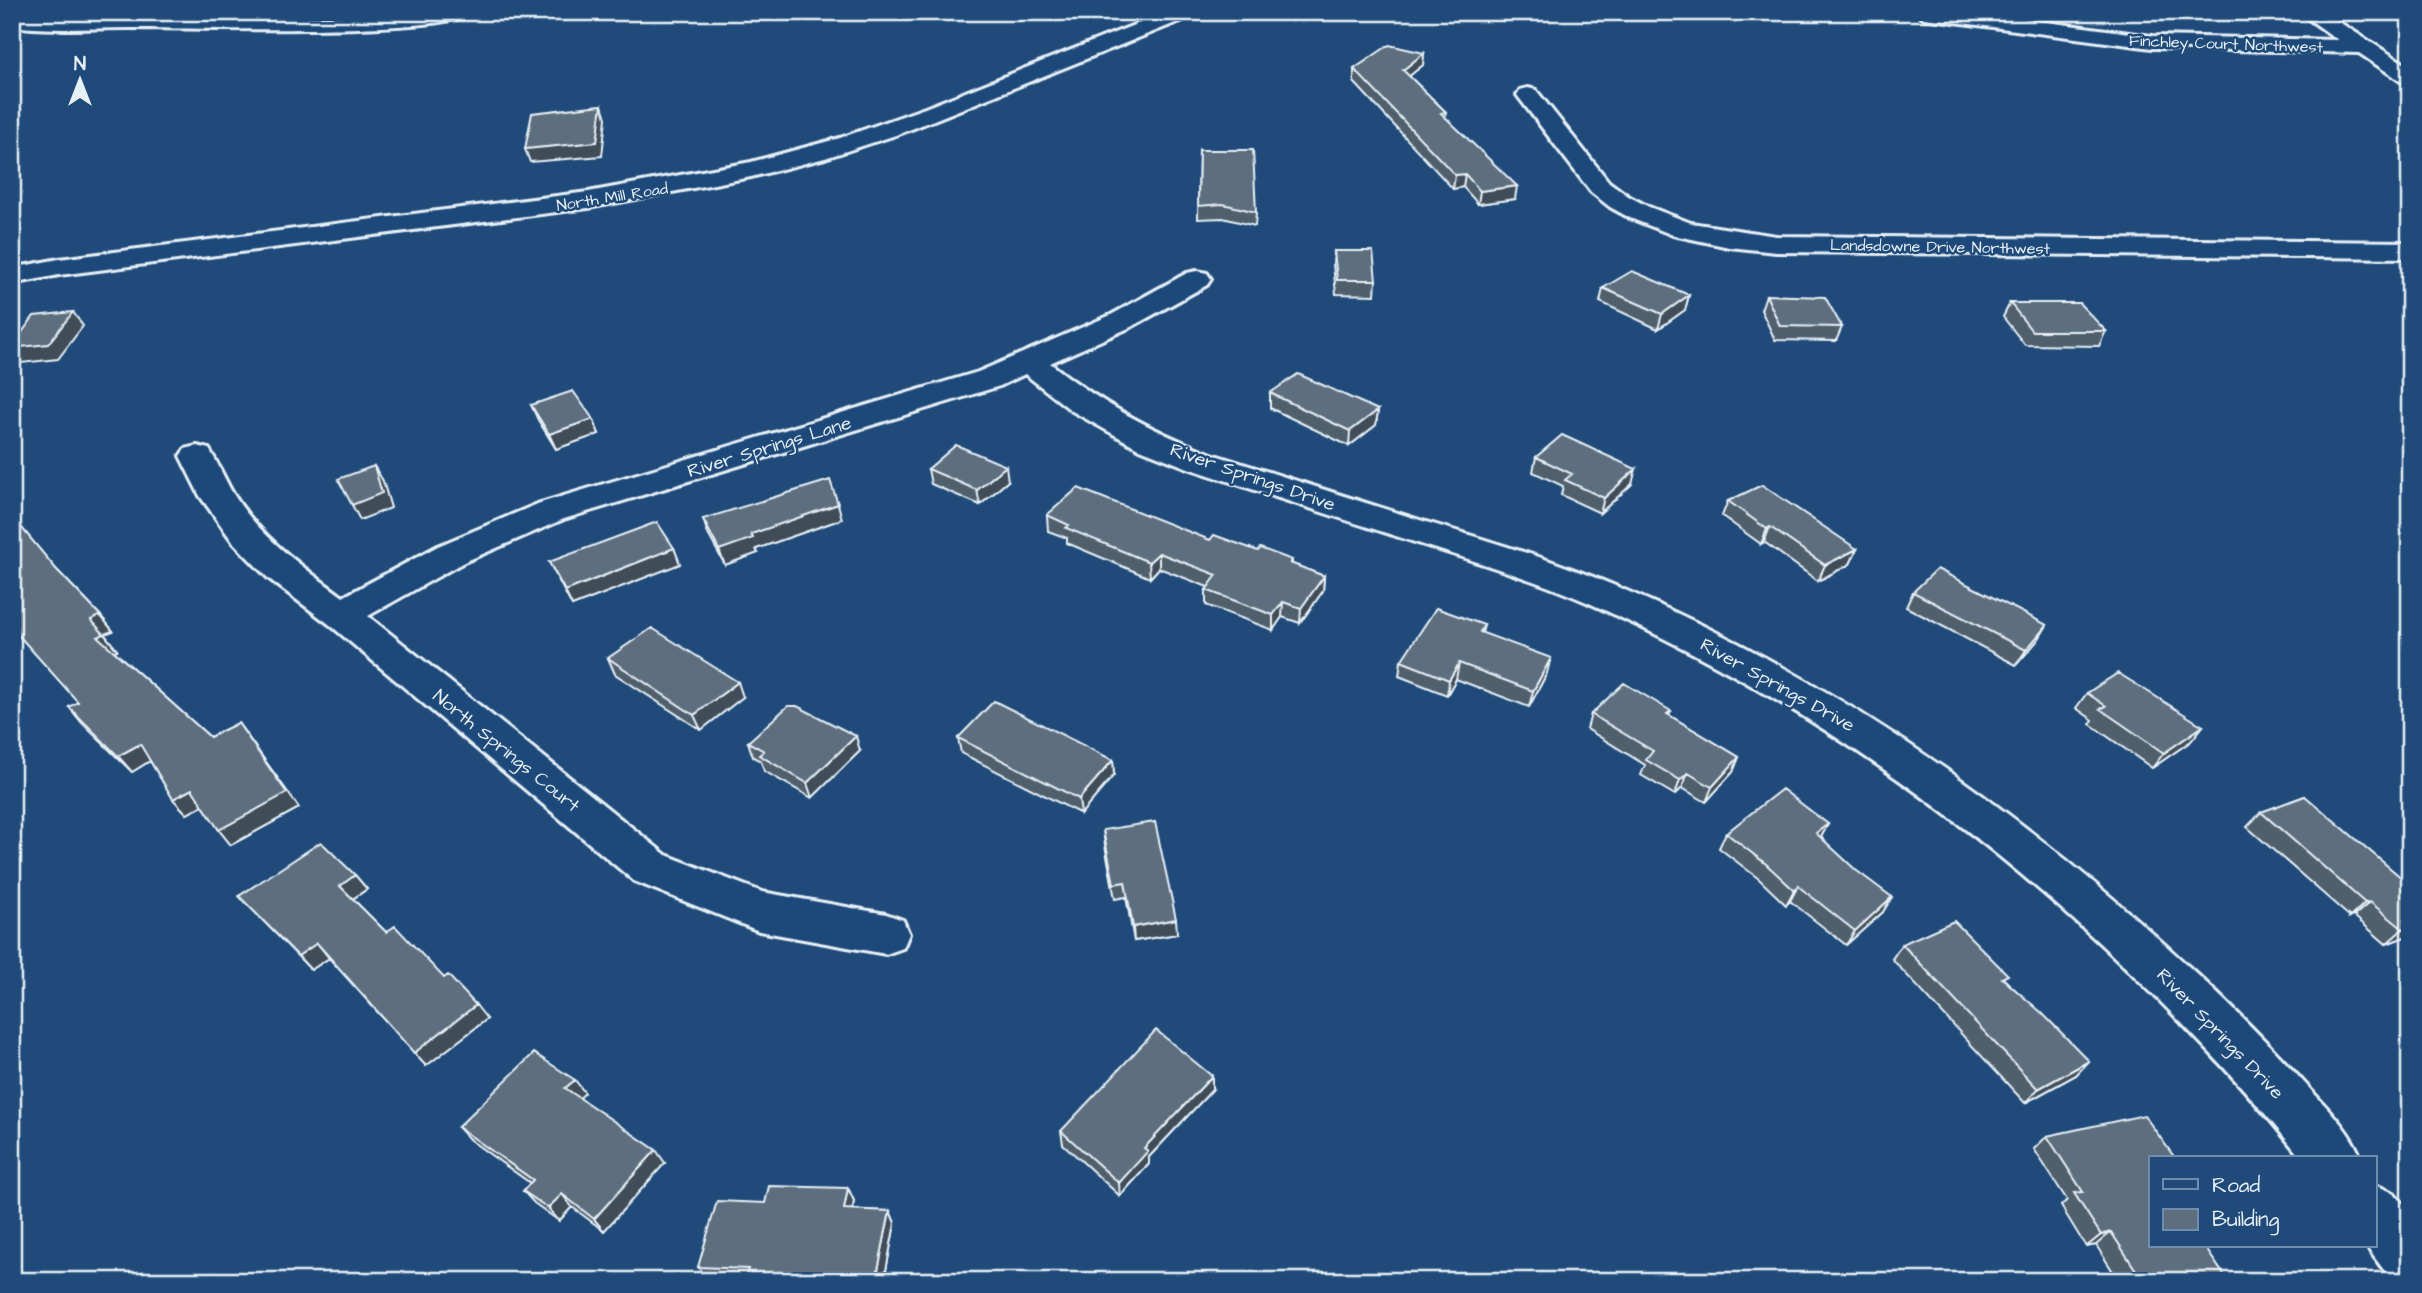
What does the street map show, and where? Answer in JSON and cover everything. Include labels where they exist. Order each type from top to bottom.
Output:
[{"type":"street","points":[[19,19],[329,23],[462,12]]},
{"type":"street","name":"North Mill Road","points":[[12,276],[658,190],[758,169],[847,143],[900,124],[1186,12]]},
{"type":"street","name":"Finchley Court Northwest","points":[[1924,12],[2152,42],[2362,47]]},
{"type":"street","points":[[2309,12],[2410,78]]},
{"type":"street","name":"Landsdowne Drive Northwest","points":[[1528,95],[1600,187],[1612,197],[1662,223],[1727,240],[1776,244],[2410,250]]},
{"type":"street","name":"River Springs Lane","points":[[342,615],[400,580],[451,554],[552,511],[989,379],[1121,321],[1197,279]]},
{"type":"street","name":"River Springs Drive","points":[[1030,363],[1083,404],[1152,442],[1200,461],[1524,565],[1600,594],[1739,658],[1883,743],[1992,822],[2066,882],[2152,961],[2241,1051],[2332,1156]]},
{"type":"street","name":"North Springs Court","points":[[197,456],[217,496],[245,534],[281,569],[342,615],[650,868],[759,911],[886,934]]},
{"type":"street","points":[[2376,1213],[2410,1258]]},
{"type":"building","points":[[1389,45],[1424,53],[1403,70],[1446,112],[1441,113],[1517,186],[1480,191],[1465,174],[1455,175],[1354,69]]},
{"type":"building","points":[[602,105],[597,142],[525,149],[532,113]]},
{"type":"building","points":[[1199,150],[1253,150],[1256,212],[1223,204],[1198,206]]},
{"type":"building","points":[[1334,251],[1373,251],[1376,280],[1337,280]]},
{"type":"building","points":[[1632,271],[1689,295],[1662,314],[1603,288]]},
{"type":"building","points":[[1766,295],[1825,297],[1842,327],[1780,326]]},
{"type":"building","points":[[2010,303],[2079,303],[2106,331],[2032,331]]},
{"type":"building","points":[[73,312],[48,344],[12,348],[34,316]]},
{"type":"building","points":[[1298,374],[1378,410],[1350,431],[1270,393]]},
{"type":"building","points":[[573,391],[593,419],[549,434],[531,405]]},
{"type":"building","points":[[1562,435],[1636,469],[1604,498],[1565,480],[1572,474],[1536,457]]},
{"type":"building","points":[[956,445],[1006,466],[977,490],[928,469]]},
{"type":"building","points":[[374,466],[382,493],[352,505],[338,479]]},
{"type":"building","points":[[830,480],[838,504],[751,534],[753,538],[719,550],[703,519]]},
{"type":"building","points":[[1762,485],[1857,549],[1825,565],[1728,501]]},
{"type":"building","points":[[1078,488],[1210,540],[1214,535],[1258,551],[1260,548],[1324,576],[1301,608],[1283,602],[1273,615],[1206,590],[1217,575],[1159,553],[1149,562],[1066,528],[1069,525],[1047,515]]},
{"type":"building","points":[[12,516],[56,569],[100,615],[91,620],[104,634],[98,637],[210,737],[238,723],[287,793],[219,830],[192,789],[173,799],[140,744],[118,756],[69,707],[78,702],[12,628]]},
{"type":"building","points":[[657,522],[674,548],[565,591],[549,562]]},
{"type":"building","points":[[1937,569],[2047,625],[2026,650],[1913,592]]},
{"type":"building","points":[[1436,608],[1484,625],[1480,632],[1551,658],[1533,691],[1459,663],[1449,680],[1401,661]]},
{"type":"building","points":[[652,628],[738,682],[694,715],[608,658]]},
{"type":"building","points":[[2118,673],[2203,726],[2164,753],[2100,709],[2106,706],[2087,693]]},
{"type":"building","points":[[1624,683],[1671,711],[1667,714],[1739,757],[1712,787],[1688,773],[1680,780],[1646,760],[1653,751],[1591,714]]},
{"type":"building","points":[[994,701],[1113,760],[1079,799],[958,738]]},
{"type":"building","points":[[788,706],[797,706],[856,736],[807,783],[759,755],[764,751],[748,742]]},
{"type":"building","points":[[1782,789],[1828,824],[1816,833],[1857,871],[1892,897],[1855,931],[1798,886],[1794,890],[1726,833]]},
{"type":"building","points":[[2305,796],[2410,885],[2410,927],[2403,929],[2370,902],[2365,903],[2261,812]]},
{"type":"building","points":[[1155,822],[1176,919],[1133,927],[1125,882],[1114,884],[1103,830]]},
{"type":"building","points":[[321,842],[355,875],[340,886],[386,932],[395,926],[444,978],[448,975],[476,1005],[414,1053],[317,943],[298,956],[239,896]]},
{"type":"building","points":[[1954,921],[2008,975],[2002,978],[2042,1013],[2089,1061],[2038,1089],[1902,944]]},
{"type":"building","points":[[1156,1030],[1212,1076],[1144,1148],[1148,1151],[1119,1183],[1061,1131]]},
{"type":"building","points":[[534,1053],[575,1080],[565,1088],[656,1150],[594,1219],[562,1194],[548,1208],[523,1191],[533,1180],[458,1127]]},
{"type":"building","points":[[2144,1115],[2174,1156],[2149,1156],[2149,1248],[2205,1248],[2228,1281],[2143,1281],[2111,1232],[2101,1235],[2074,1193],[2083,1192],[2047,1136]]},
{"type":"building","points":[[769,1186],[848,1188],[844,1209],[890,1211],[877,1275],[829,1273],[828,1281],[745,1279],[748,1269],[698,1267],[717,1201],[765,1203]]}]
